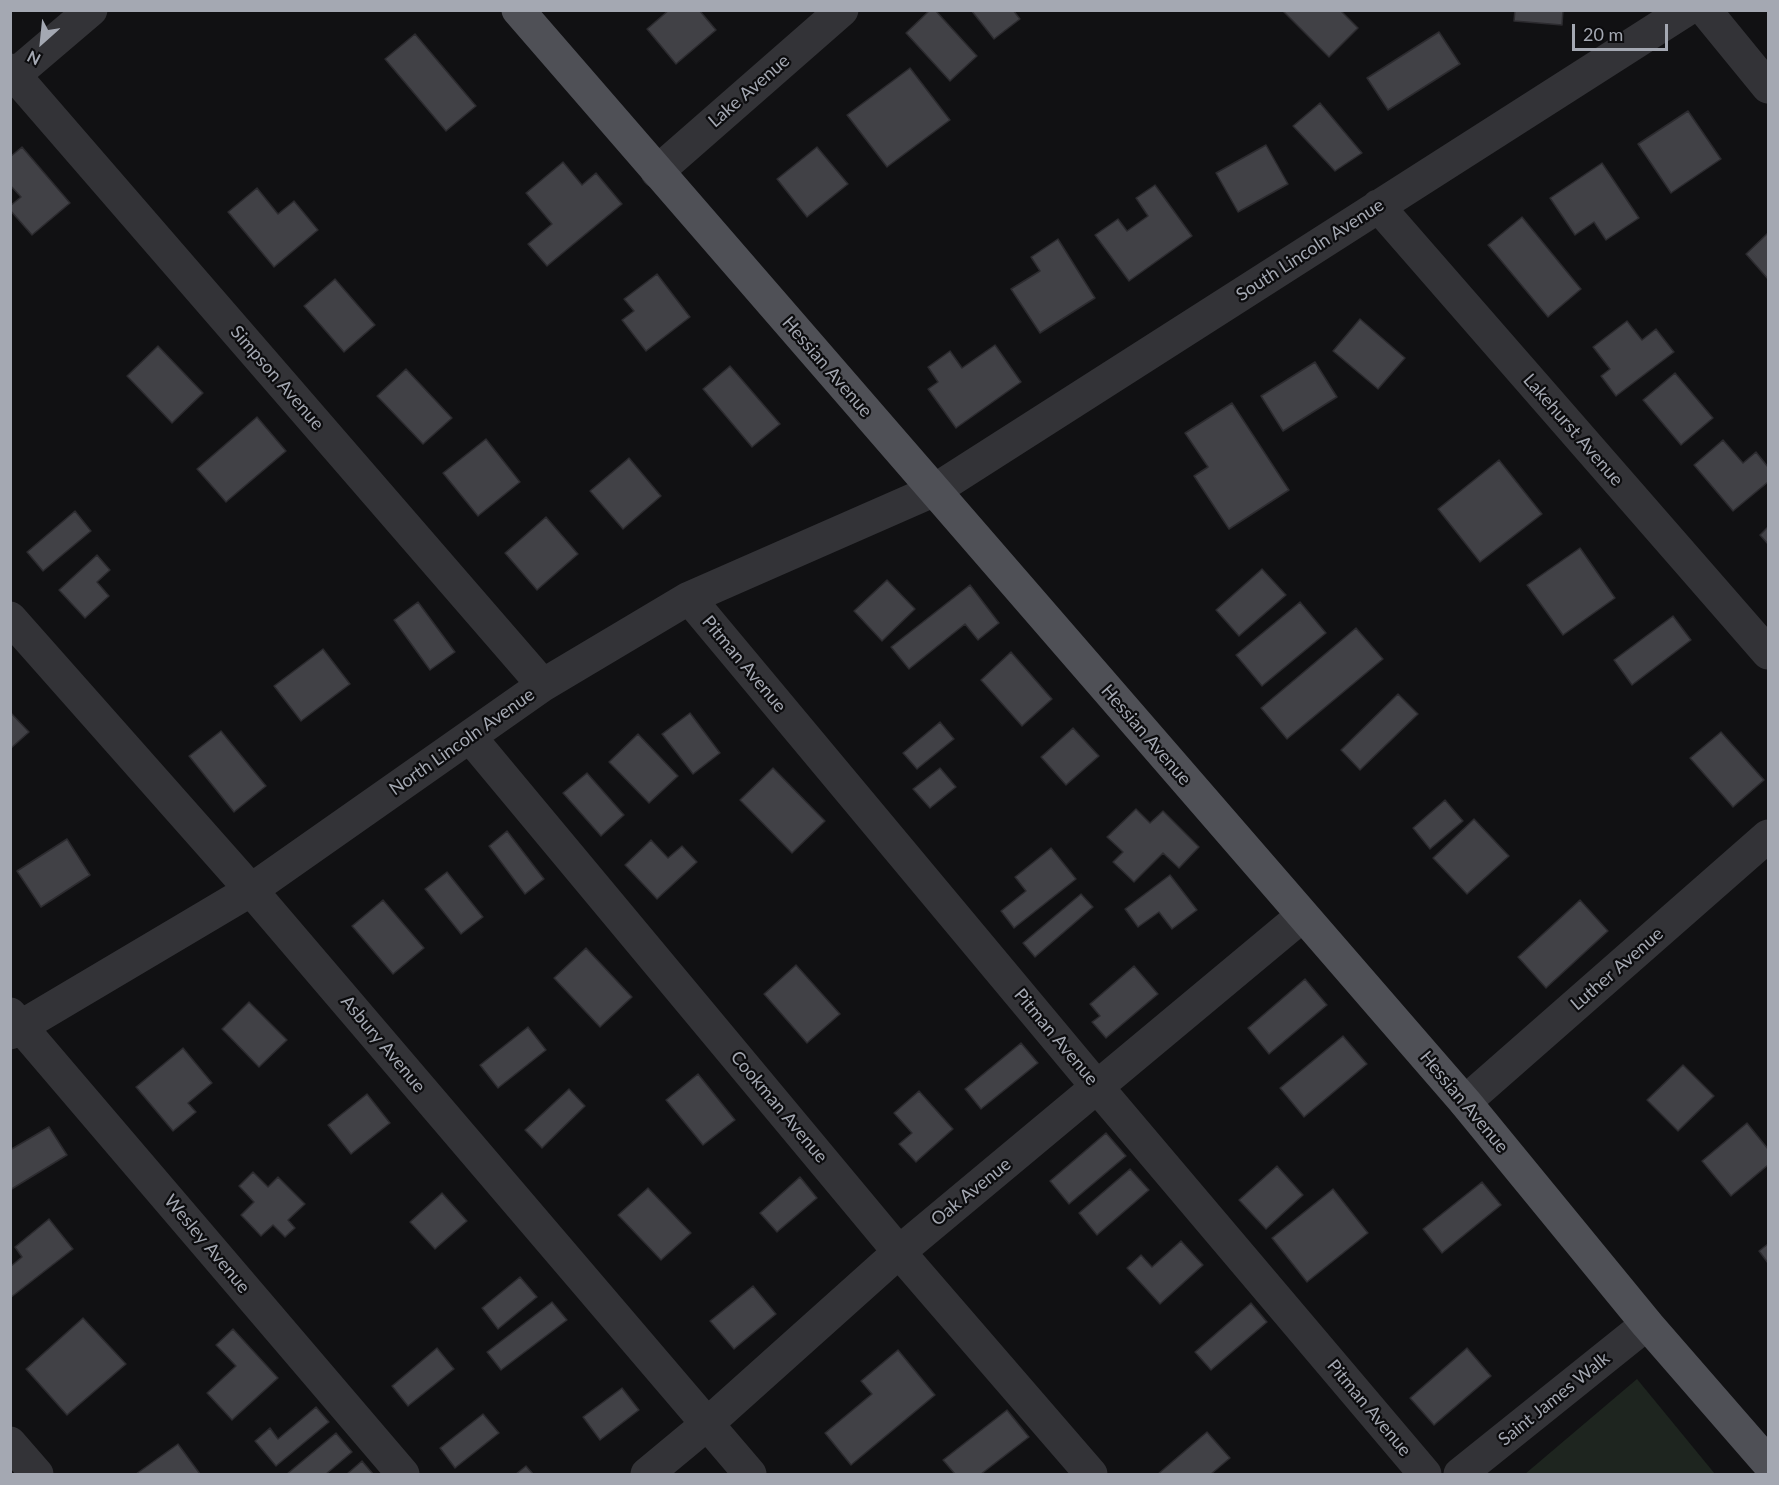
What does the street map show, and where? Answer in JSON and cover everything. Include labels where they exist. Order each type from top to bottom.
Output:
[{"type":"main road","name":"Hessian Avenue","points":[[518,10],[1302,916],[1466,1102],[1647,1324],[1768,1463]]},
{"type":"street","points":[[12,75],[91,10]]},
{"type":"street","name":"Lake Avenue","points":[[657,172],[842,10]]},
{"type":"street","name":"South Lincoln Avenue","points":[[935,490],[1686,10]]},
{"type":"street","points":[[1705,10],[1768,87]]},
{"type":"street","name":"Simpson Avenue","points":[[12,75],[543,685]]},
{"type":"street","name":"Lakehurst Avenue","points":[[1378,206],[1768,654]]},
{"type":"street","name":"North Lincoln Avenue","points":[[14,1024],[251,890],[543,685],[689,598],[935,490]]},
{"type":"street","name":"Pitman Avenue","points":[[689,598],[1098,1088],[1425,1474]]},
{"type":"street","name":"Asbury Avenue","points":[[10,618],[251,890],[750,1474]]},
{"type":"street","name":"Cookman Avenue","points":[[470,737],[899,1251],[1091,1474]]},
{"type":"street","name":"Luther Avenue","points":[[1466,1102],[1768,836]]},
{"type":"street","name":"Oak Avenue","points":[[647,1474],[706,1425],[899,1251],[1098,1088],[1302,916]]},
{"type":"street","name":"Wesley Avenue","points":[[14,1024],[403,1474]]},
{"type":"street","name":"Saint James Walk","points":[[1460,1474],[1647,1324]]},
{"type":"street","points":[[10,1443],[37,1474]]},
{"type":"shaded area","points":[[1637,1379],[1715,1474],[1525,1474]]},
{"type":"building","points":[[669,10],[699,10],[716,30],[676,64],[647,29]]},
{"type":"building","points":[[930,10],[935,10],[977,56],[950,81],[906,33]]},
{"type":"building","points":[[971,10],[1013,10],[1020,19],[994,39]]},
{"type":"building","points":[[1282,10],[1340,10],[1358,28],[1329,57]]},
{"type":"building","points":[[1515,10],[1563,10],[1562,25],[1514,21]]},
{"type":"building","points":[[1439,32],[1460,64],[1388,110],[1367,78]]},
{"type":"building","points":[[415,34],[476,106],[446,131],[385,59]]},
{"type":"building","points":[[910,68],[950,120],[887,167],[847,115]]},
{"type":"building","points":[[1320,103],[1362,153],[1335,171],[1293,126]]},
{"type":"building","points":[[1688,111],[1721,159],[1671,193],[1638,144]]},
{"type":"building","points":[[1266,145],[1288,184],[1238,212],[1216,173]]},
{"type":"building","points":[[22,147],[70,203],[32,235],[10,210],[10,206],[21,197],[10,185],[10,157]]},
{"type":"building","points":[[817,147],[848,184],[807,217],[777,179]]},
{"type":"building","points":[[563,162],[582,185],[596,173],[622,204],[547,266],[528,244],[552,224],[526,193]]},
{"type":"building","points":[[1602,163],[1639,218],[1606,240],[1594,222],[1575,235],[1550,198]]},
{"type":"building","points":[[1155,185],[1192,236],[1129,281],[1095,235],[1118,219],[1127,231],[1148,216],[1136,198]]},
{"type":"building","points":[[257,188],[278,214],[294,201],[318,230],[274,267],[228,212]]},
{"type":"building","points":[[1522,217],[1581,289],[1548,317],[1488,245]]},
{"type":"building","points":[[1768,233],[1768,279],[1746,254]]},
{"type":"building","points":[[1058,239],[1095,298],[1040,333],[1011,289],[1040,271],[1031,257]]},
{"type":"building","points":[[657,274],[690,317],[646,351],[622,320],[634,311],[624,299]]},
{"type":"building","points":[[335,279],[375,325],[344,352],[304,306]]},
{"type":"building","points":[[1360,319],[1405,358],[1378,389],[1333,351]]},
{"type":"building","points":[[1627,321],[1642,340],[1656,329],[1674,352],[1616,396],[1601,376],[1610,369],[1593,347]]},
{"type":"building","points":[[995,345],[1021,382],[956,428],[928,389],[938,382],[928,367],[950,351],[962,368]]},
{"type":"building","points":[[158,346],[203,393],[172,423],[127,376]]},
{"type":"building","points":[[1315,362],[1337,397],[1283,431],[1261,396]]},
{"type":"building","points":[[730,366],[780,424],[752,447],[703,389]]},
{"type":"building","points":[[406,369],[452,418],[423,444],[377,396]]},
{"type":"building","points":[[1675,373],[1713,418],[1681,445],[1643,400]]},
{"type":"building","points":[[1232,403],[1289,490],[1229,529],[1194,476],[1208,467],[1185,433]]},
{"type":"building","points":[[257,417],[286,451],[226,502],[197,469]]},
{"type":"building","points":[[486,439],[520,482],[478,516],[443,473]]},
{"type":"building","points":[[1723,440],[1743,463],[1756,452],[1768,467],[1768,482],[1733,511],[1694,465]]},
{"type":"building","points":[[629,458],[661,496],[623,529],[590,491]]},
{"type":"building","points":[[1499,460],[1542,514],[1480,562],[1438,509]]},
{"type":"building","points":[[75,511],[91,531],[43,571],[27,552]]},
{"type":"building","points":[[546,517],[578,554],[537,590],[505,553]]},
{"type":"building","points":[[1768,527],[1768,544],[1760,535]]},
{"type":"building","points":[[1580,548],[1615,598],[1563,635],[1527,585]]},
{"type":"building","points":[[97,555],[110,570],[97,582],[109,596],[85,618],[59,590]]},
{"type":"building","points":[[1262,569],[1286,595],[1239,636],[1216,610]]},
{"type":"building","points":[[887,580],[915,609],[882,641],[854,611]]},
{"type":"building","points":[[970,585],[999,623],[978,640],[965,624],[909,669],[891,647]]},
{"type":"building","points":[[418,602],[455,652],[430,670],[394,620]]},
{"type":"building","points":[[1300,602],[1326,633],[1262,686],[1236,655]]},
{"type":"building","points":[[1673,616],[1691,640],[1632,685],[1614,660]]},
{"type":"building","points":[[1356,628],[1383,659],[1287,739],[1261,708]]},
{"type":"building","points":[[323,649],[350,684],[301,721],[274,686]]},
{"type":"building","points":[[1011,652],[1052,699],[1022,726],[981,680]]},
{"type":"building","points":[[1398,694],[1418,714],[1360,770],[1341,750]]},
{"type":"building","points":[[10,712],[29,732],[10,749]]},
{"type":"building","points":[[690,713],[720,753],[693,774],[662,734]]},
{"type":"building","points":[[940,722],[954,739],[917,769],[903,753]]},
{"type":"building","points":[[1073,728],[1099,756],[1066,785],[1041,757]]},
{"type":"building","points":[[221,731],[266,786],[234,812],[189,756]]},
{"type":"building","points":[[1721,732],[1764,780],[1733,807],[1690,758]]},
{"type":"building","points":[[638,734],[678,776],[649,803],[609,762]]},
{"type":"building","points":[[773,768],[825,821],[792,853],[740,800]]},
{"type":"building","points":[[940,768],[956,787],[930,808],[913,789]]},
{"type":"building","points":[[587,773],[624,815],[601,836],[563,793]]},
{"type":"building","points":[[1445,800],[1463,821],[1430,849],[1413,828]]},
{"type":"building","points":[[1136,809],[1150,823],[1163,811],[1199,847],[1179,868],[1163,853],[1134,882],[1113,862],[1123,852],[1107,837]]},
{"type":"building","points":[[1474,819],[1509,856],[1467,894],[1433,858]]},
{"type":"building","points":[[507,831],[544,879],[525,894],[489,846]]},
{"type":"building","points":[[67,839],[90,875],[41,907],[17,871]]},
{"type":"building","points":[[651,840],[668,858],[682,846],[697,862],[657,899],[625,865]]},
{"type":"building","points":[[1051,848],[1076,879],[1014,928],[1001,911],[1026,891],[1015,877]]},
{"type":"building","points":[[447,872],[483,917],[461,934],[425,889]]},
{"type":"building","points":[[1170,875],[1197,910],[1172,929],[1159,912],[1138,927],[1125,909]]},
{"type":"building","points":[[1081,894],[1093,907],[1035,957],[1023,943]]},
{"type":"building","points":[[383,900],[424,948],[393,974],[352,926]]},
{"type":"building","points":[[1580,900],[1608,931],[1546,988],[1518,957]]},
{"type":"building","points":[[586,948],[632,997],[600,1027],[554,978]]},
{"type":"building","points":[[796,965],[840,1014],[807,1043],[764,994]]},
{"type":"building","points":[[1134,966],[1158,994],[1106,1038],[1092,1022],[1100,1016],[1090,1004]]},
{"type":"building","points":[[1305,979],[1327,1005],[1269,1054],[1248,1028]]},
{"type":"building","points":[[249,1002],[287,1040],[259,1067],[222,1029]]},
{"type":"building","points":[[528,1027],[546,1050],[498,1088],[480,1065]]},
{"type":"building","points":[[1343,1036],[1367,1064],[1304,1117],[1280,1088]]},
{"type":"building","points":[[1021,1043],[1038,1063],[981,1109],[965,1089]]},
{"type":"building","points":[[183,1048],[212,1083],[188,1103],[196,1112],[173,1131],[136,1087]]},
{"type":"building","points":[[1683,1065],[1714,1096],[1678,1131],[1647,1100]]},
{"type":"building","points":[[698,1074],[735,1120],[703,1145],[666,1100]]},
{"type":"building","points":[[569,1089],[585,1106],[542,1148],[525,1130]]},
{"type":"building","points":[[919,1091],[953,1129],[916,1162],[899,1144],[912,1133],[894,1113]]},
{"type":"building","points":[[367,1094],[390,1123],[351,1154],[328,1125]]},
{"type":"building","points":[[1747,1123],[1768,1149],[1768,1165],[1731,1196],[1702,1161]]},
{"type":"building","points":[[49,1127],[67,1155],[10,1190],[10,1150]]},
{"type":"building","points":[[1106,1133],[1126,1156],[1069,1204],[1050,1181]]},
{"type":"building","points":[[1277,1166],[1303,1195],[1266,1229],[1239,1200]]},
{"type":"building","points":[[1130,1169],[1149,1190],[1097,1235],[1079,1213]]},
{"type":"building","points":[[253,1172],[268,1187],[278,1177],[305,1204],[288,1220],[295,1228],[285,1237],[273,1225],[261,1236],[241,1215],[254,1202],[239,1186]]},
{"type":"building","points":[[800,1177],[817,1198],[777,1232],[760,1213]]},
{"type":"building","points":[[1482,1182],[1501,1205],[1442,1253],[1423,1229]]},
{"type":"building","points":[[648,1188],[691,1233],[661,1260],[618,1215]]},
{"type":"building","points":[[1333,1189],[1368,1233],[1307,1282],[1272,1238]]},
{"type":"building","points":[[442,1193],[467,1221],[435,1249],[410,1222]]},
{"type":"building","points":[[49,1219],[73,1249],[10,1298],[10,1267],[22,1257],[15,1247]]},
{"type":"building","points":[[1181,1241],[1203,1265],[1160,1304],[1127,1268],[1141,1255],[1152,1267]]},
{"type":"building","points":[[1768,1244],[1768,1263],[1759,1251]]},
{"type":"building","points":[[520,1277],[537,1297],[498,1329],[482,1308]]},
{"type":"building","points":[[753,1286],[776,1314],[734,1349],[710,1321]]},
{"type":"building","points":[[552,1302],[567,1320],[501,1370],[487,1352]]},
{"type":"building","points":[[1251,1303],[1267,1322],[1211,1370],[1195,1352]]},
{"type":"building","points":[[83,1318],[126,1364],[67,1415],[26,1369]]},
{"type":"building","points":[[233,1329],[278,1378],[232,1420],[207,1393],[236,1366],[216,1345]]},
{"type":"building","points":[[437,1348],[454,1369],[408,1406],[392,1386]]},
{"type":"building","points":[[1467,1348],[1491,1376],[1434,1425],[1410,1398]]},
{"type":"building","points":[[898,1350],[935,1395],[851,1465],[825,1433],[872,1394],[861,1381]]},
{"type":"building","points":[[622,1388],[639,1410],[600,1440],[583,1417]]},
{"type":"building","points":[[316,1407],[329,1422],[276,1466],[255,1441],[270,1428],[278,1439]]},
{"type":"building","points":[[1007,1410],[1029,1437],[981,1474],[955,1474],[943,1460]]},
{"type":"building","points":[[483,1414],[499,1433],[455,1468],[440,1448]]},
{"type":"building","points":[[1207,1432],[1230,1458],[1211,1474],[1158,1474]]},
{"type":"building","points":[[336,1433],[352,1452],[326,1474],[287,1474]]},
{"type":"building","points":[[178,1444],[200,1474],[136,1474]]},
{"type":"building","points":[[362,1461],[373,1474],[347,1474]]},
{"type":"building","points":[[526,1466],[533,1474],[516,1474]]}]
